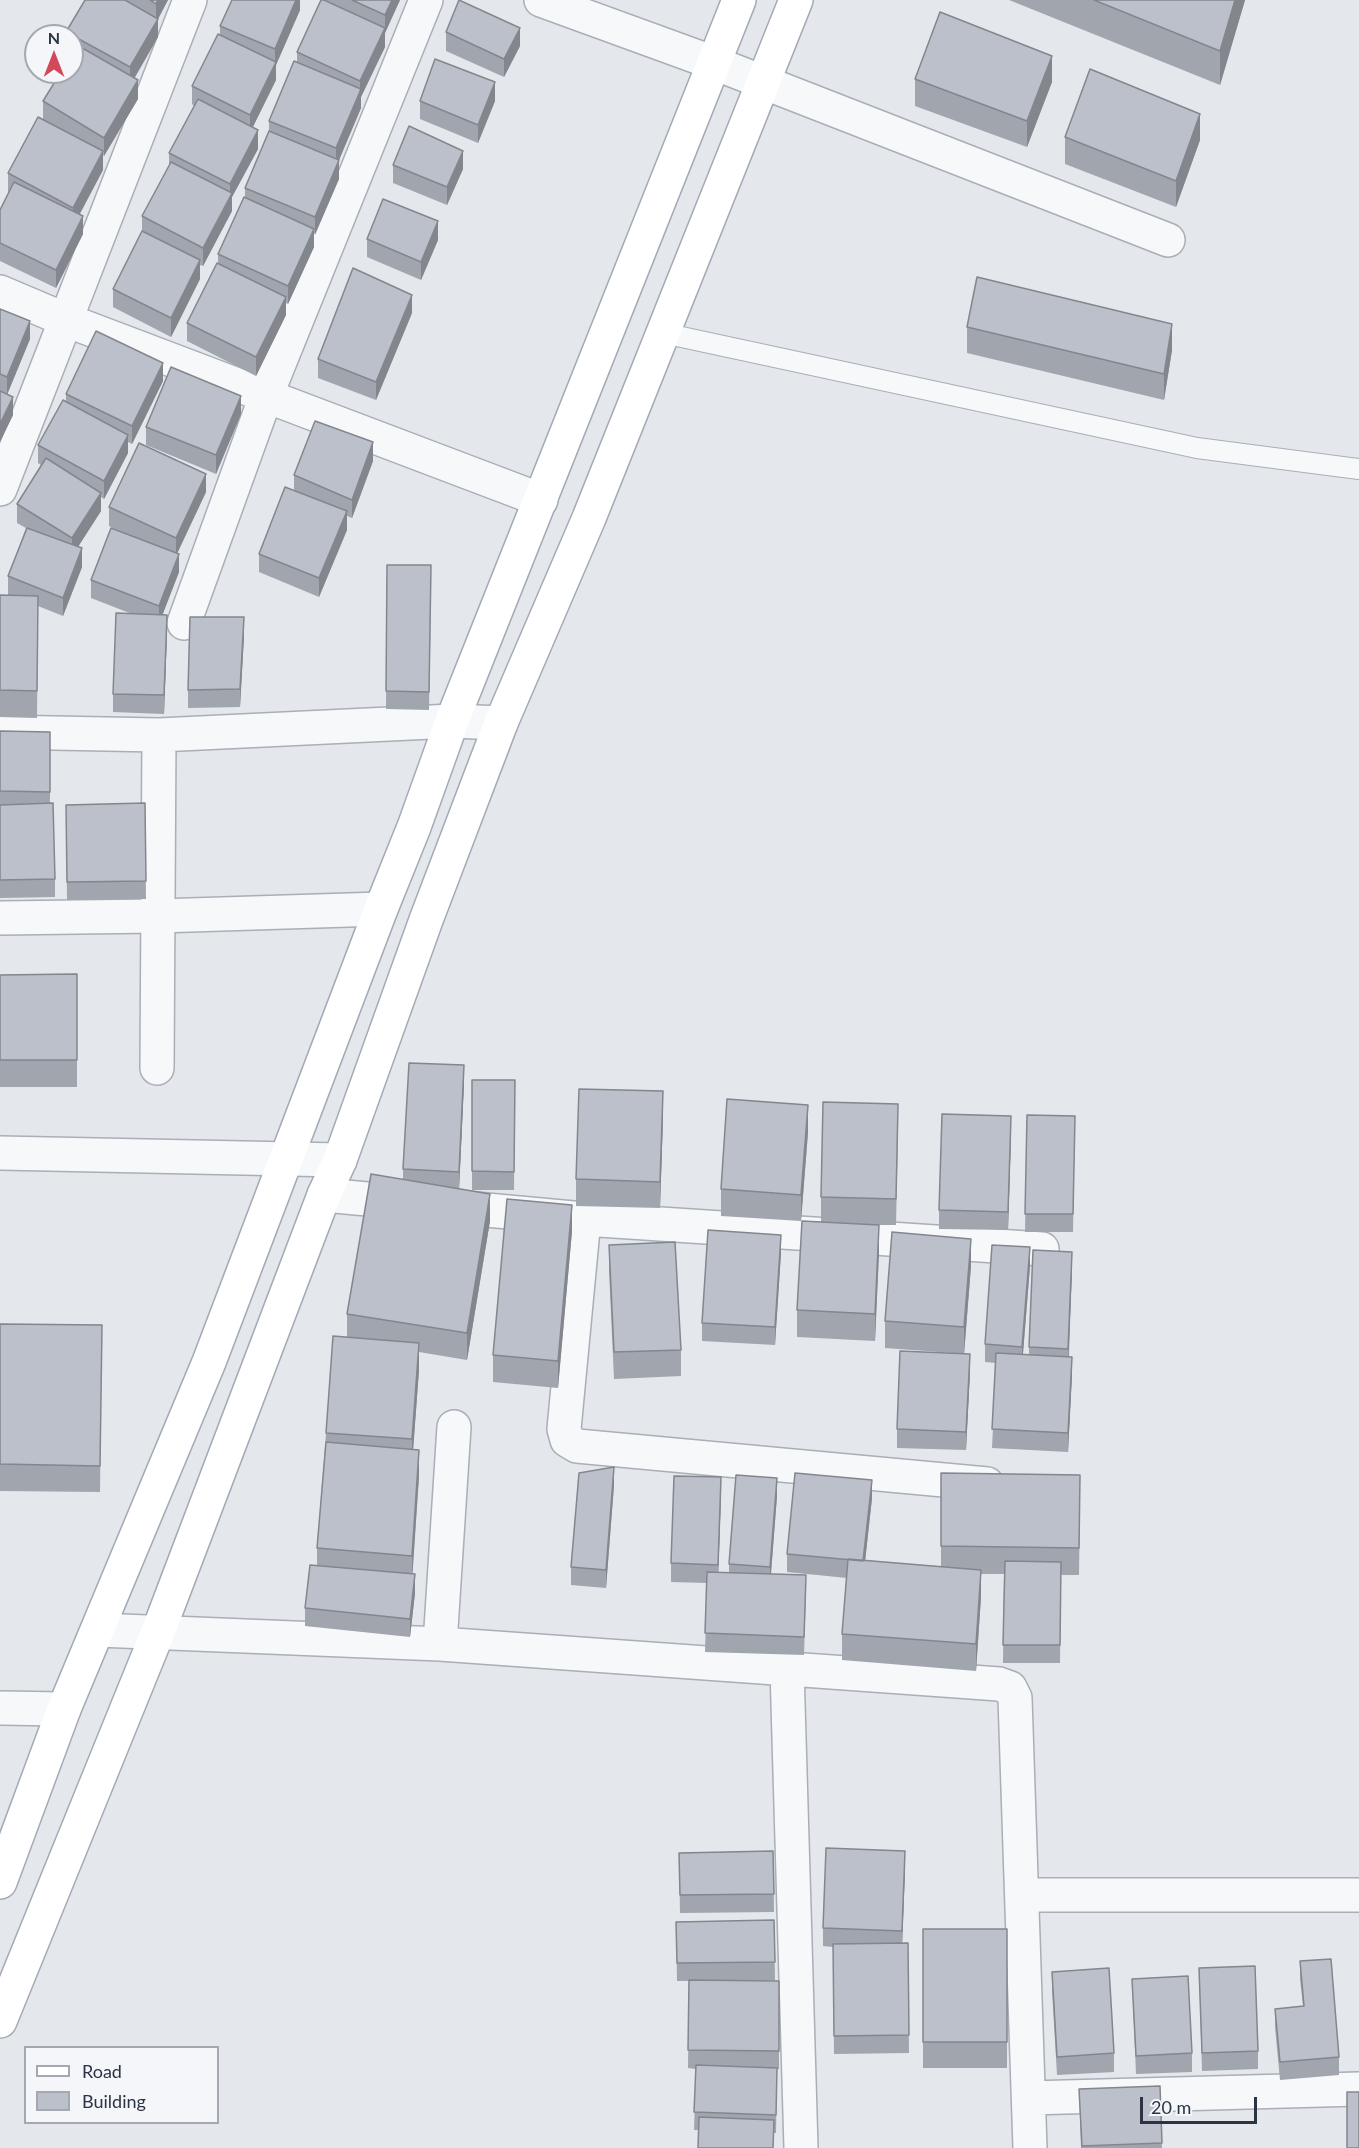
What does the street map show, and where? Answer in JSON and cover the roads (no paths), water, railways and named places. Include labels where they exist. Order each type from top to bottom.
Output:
[{"type":"main road","points":[[0,1882],[64,1709],[209,1362],[453,721],[739,0]]},
{"type":"main road","points":[[0,2021],[158,1632],[324,1195],[340,1160],[426,920],[501,723],[589,518],[796,0]]},
{"type":"street","points":[[0,489],[190,0]]},
{"type":"street","points":[[184,623],[266,396],[426,0]]},
{"type":"street","points":[[541,0],[714,63],[1168,240]]},
{"type":"street","points":[[0,292],[66,320],[541,500]]},
{"type":"street","points":[[0,732],[159,735],[453,721],[501,723]]},
{"type":"street","points":[[157,1068],[159,735]]},
{"type":"street","points":[[0,918],[381,909]]},
{"type":"street","points":[[0,1153],[340,1160]]},
{"type":"street","points":[[324,1195],[584,1219],[1042,1249]]},
{"type":"street","points":[[584,1219],[564,1429],[567,1440],[577,1446],[1019,1486]]},
{"type":"street","points":[[440,1644],[454,1427]]},
{"type":"street","points":[[98,1630],[440,1644],[999,1684],[1010,1688],[1015,1698],[1030,2148]]},
{"type":"street","points":[[787,1669],[801,2148]]},
{"type":"street","points":[[0,1708],[64,1709]]},
{"type":"street","points":[[1022,1895],[1359,1895]]},
{"type":"street","points":[[1029,2098],[1359,2089]]},
{"type":"lane","points":[[663,333],[1197,448],[1359,469]]}]
